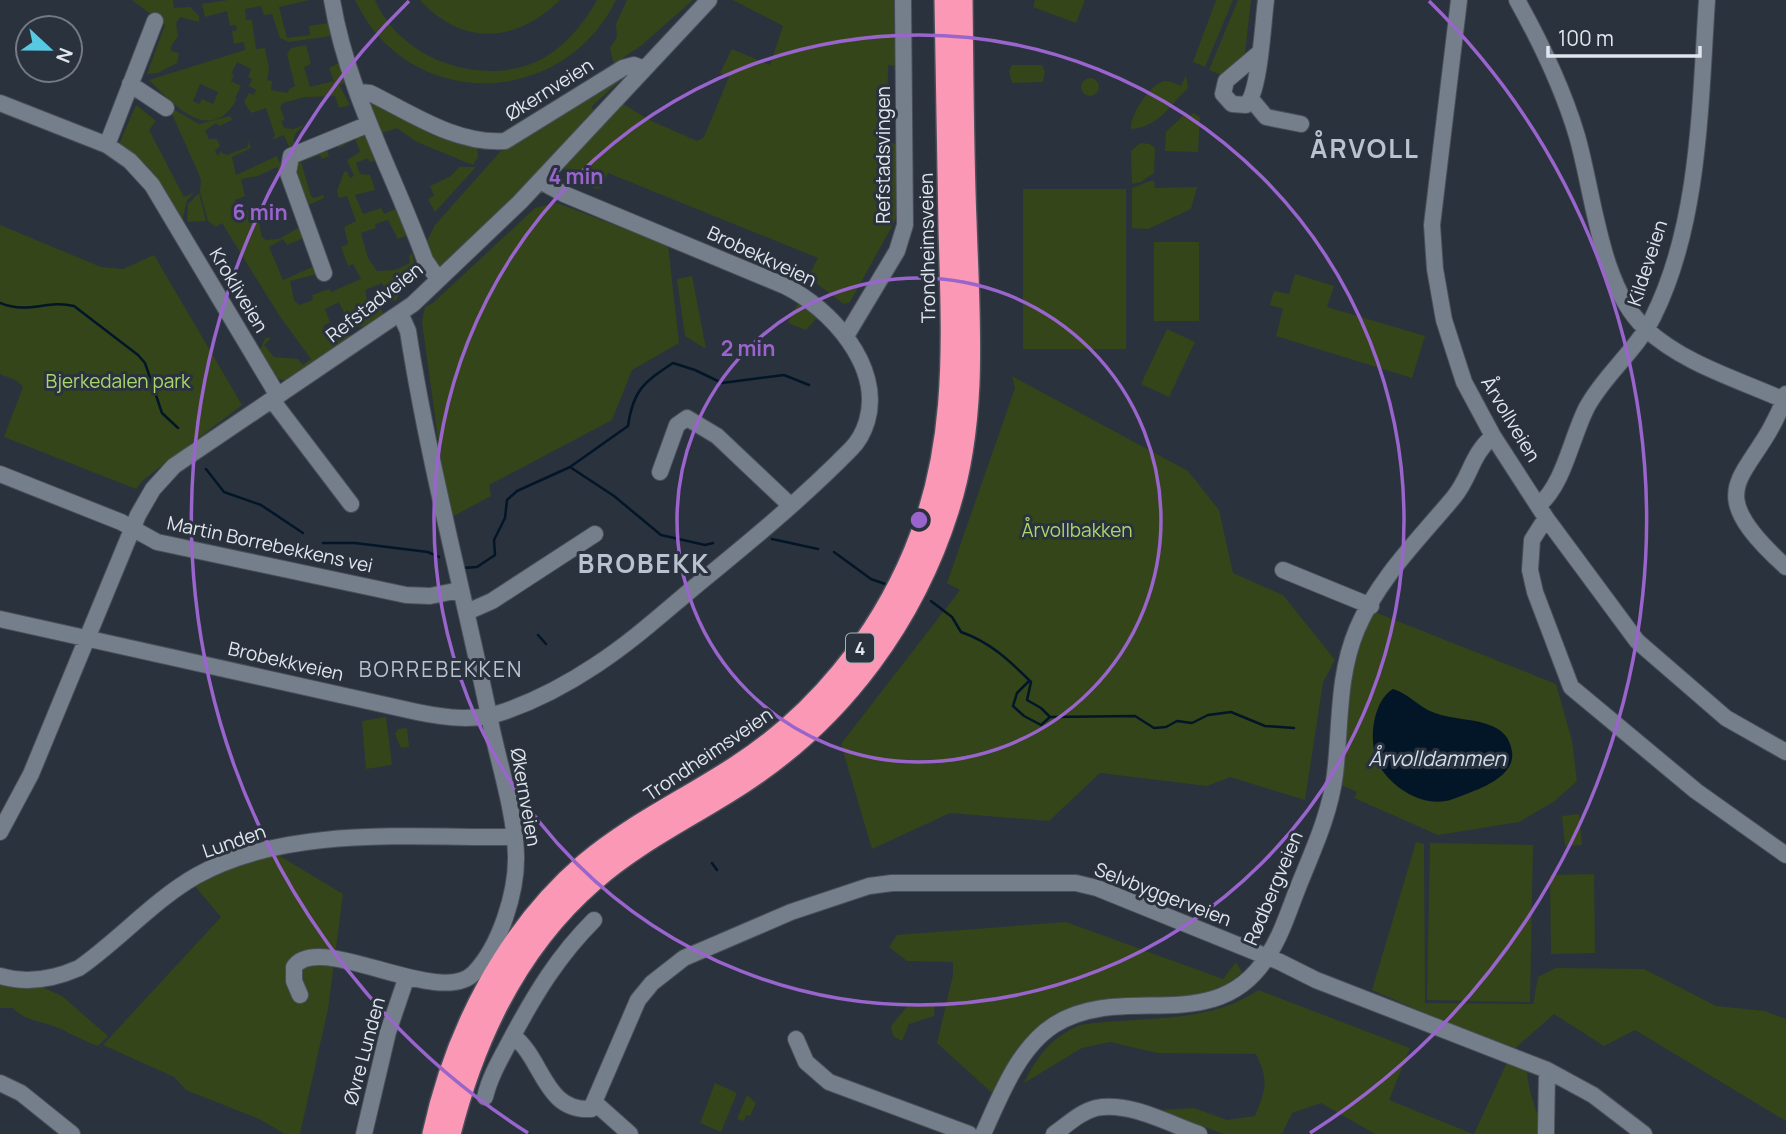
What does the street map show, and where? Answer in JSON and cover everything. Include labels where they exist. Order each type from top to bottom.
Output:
[{"type":"highway","name":"Trondheimsveien","points":[[433,1134],[454,1062],[483,996],[499,966],[535,915],[603,850],[738,765],[791,724],[856,653],[904,575],[934,498],[950,416],[952,355],[945,0]]},
{"type":"highway","name":"Trondheimsveien","points":[[450,1134],[470,1069],[498,1004],[528,952],[548,927],[579,894],[615,863],[745,781],[801,739],[871,663],[920,583],[955,489],[968,387],[962,0]]},
{"type":"street","points":[[332,0],[344,54],[369,124],[425,260],[438,279]]},
{"type":"street","name":"Refstadveien","points":[[0,832],[23,791],[147,497],[174,466],[400,313],[540,181],[709,0]]},
{"type":"street","name":"Refstadsvingen","points":[[846,336],[897,251],[905,225],[903,0]]},
{"type":"street","points":[[1259,53],[1230,76],[1223,88],[1225,97],[1236,106],[1246,105],[1251,99],[1259,53],[1266,0]]},
{"type":"street","name":"Årvollveien","points":[[1459,0],[1435,187],[1433,248],[1446,333],[1464,382],[1493,436],[1543,511],[1637,640],[1726,718],[1786,752]]},
{"type":"street","points":[[1517,0],[1548,59],[1576,132],[1609,272],[1620,295],[1646,329],[1693,360],[1785,398],[1742,473],[1735,498],[1737,510],[1746,525],[1786,567]]},
{"type":"street","name":"Kildeveien","points":[[1707,0],[1700,123],[1688,200],[1667,279],[1646,329],[1592,399],[1575,433],[1531,546],[1531,580],[1571,687],[1696,791],[1786,855]]},
{"type":"street","points":[[107,145],[155,21]]},
{"type":"street","name":"Økernveien","points":[[359,92],[370,93],[445,130],[486,142],[505,141],[623,68],[634,65],[644,69]]},
{"type":"street","points":[[130,84],[166,108]]},
{"type":"street","points":[[1251,99],[1266,117],[1301,124]]},
{"type":"street","name":"Krokliveien","points":[[0,103],[107,145],[130,161],[152,185],[275,398],[351,504]]},
{"type":"street","points":[[324,273],[288,173],[292,153],[369,124]]},
{"type":"street","name":"Brobekkveien","points":[[0,619],[449,718],[490,716],[536,698],[598,664],[688,593],[852,448],[867,421],[867,383],[846,336],[815,304],[791,289],[564,194],[540,181]]},
{"type":"street","name":"Økernveien","points":[[400,313],[408,331],[426,439],[467,612],[515,837],[516,867],[509,905],[480,966],[467,979]]},
{"type":"street","points":[[660,472],[677,425],[687,418],[718,436],[790,505]]},
{"type":"street","name":"Rødbergveien","points":[[983,1134],[1024,1055],[1055,1025],[1093,1011],[1223,997],[1244,985],[1267,957],[1280,934],[1326,814],[1335,771],[1342,679],[1358,627],[1404,554],[1459,490],[1477,452],[1493,436]]},
{"type":"street","name":"Martin Borrebekkens vei","points":[[0,474],[157,542],[406,595],[430,596],[460,590]]},
{"type":"street","points":[[467,612],[492,601],[595,534]]},
{"type":"street","points":[[1283,570],[1371,606]]},
{"type":"street","name":"Lunden","points":[[0,976],[39,980],[58,977],[79,968],[195,877],[250,854],[324,841],[515,837]]},
{"type":"street","name":"Selvbyggerveien","points":[[594,1102],[638,1000],[652,983],[684,958],[791,912],[869,886],[903,883],[1076,883],[1097,888],[1267,957],[1316,980],[1546,1070],[1592,1095],[1644,1134]]},
{"type":"street","points":[[485,1097],[492,1075],[556,961],[594,920]]},
{"type":"street","name":"Øvre Lunden","points":[[300,995],[293,971],[296,964],[306,957],[366,966],[406,979],[449,982],[467,979]]},
{"type":"street","name":"Øvre Lunden","points":[[364,1134],[388,1032],[406,979]]},
{"type":"street","points":[[513,1036],[524,1046],[556,1098],[583,1109],[591,1109],[594,1102],[630,1134]]},
{"type":"street","points":[[796,1039],[806,1062],[829,1082],[969,1134]]},
{"type":"street","points":[[1546,1070],[1546,1134]]},
{"type":"street","points":[[0,1083],[21,1093],[72,1134]]},
{"type":"street","points":[[1054,1134],[1096,1108],[1116,1107],[1199,1134]]},
{"type":"green space","points":[[132,0],[173,0],[174,8],[190,7],[199,16],[199,22],[180,17],[176,23],[178,36],[171,46],[171,51],[179,53],[177,63],[158,73],[147,74],[165,25]]},
{"type":"green space","points":[[228,0],[309,0],[279,7],[287,38],[310,35],[309,26],[328,23],[331,36],[289,42],[280,38],[272,14],[264,15],[261,6],[245,9],[246,20],[252,20],[256,49],[265,48],[269,69],[267,80],[272,81],[271,90],[288,93],[289,89],[295,86],[287,54],[291,48],[306,45],[311,64],[304,67],[310,87],[334,81],[329,68],[339,63],[346,82],[339,85],[350,105],[339,108],[335,96],[305,97],[283,103],[280,107],[285,120],[281,121],[284,128],[293,129],[306,125],[295,135],[296,148],[291,151],[284,135],[272,140],[275,135],[266,108],[251,113],[244,102],[249,93],[254,95],[256,90],[249,86],[252,79],[248,77],[251,69],[237,62],[231,74],[234,75],[231,81],[241,86],[235,98],[237,99],[226,113],[215,120],[203,120],[180,109],[149,80],[245,50],[244,42],[234,44],[232,31],[237,30],[236,25],[230,26],[227,11],[205,17],[202,4]],"holes":[[[200,84],[218,92],[213,104],[202,99],[199,104],[193,101]]]},
{"type":"green space","points":[[355,0],[375,0],[386,20],[419,50],[439,61],[483,71],[506,70],[539,60],[560,47],[584,20],[597,0],[616,0],[591,36],[560,62],[523,78],[485,83],[446,78],[410,63],[379,37]]},
{"type":"green space","points":[[420,0],[560,0],[526,25],[490,34],[454,26]]},
{"type":"green space","points":[[627,0],[693,0],[642,45],[614,64],[610,48],[617,37],[616,24]]},
{"type":"green space","points":[[733,0],[894,0],[895,66],[888,65],[887,141],[896,144],[896,219],[850,302],[844,304],[808,277],[818,258],[608,173],[601,188],[596,189],[565,174],[564,162],[620,102],[649,120],[697,141],[704,137],[729,77],[720,73],[732,49],[770,65],[783,26]]},
{"type":"green space","points":[[1035,0],[1085,0],[1076,23],[1033,7]]},
{"type":"green space","points":[[1216,0],[1233,0],[1205,67],[1193,62]]},
{"type":"green space","points":[[1238,0],[1251,0],[1245,53],[1221,75],[1209,70]]},
{"type":"green space","points":[[1012,65],[1042,65],[1045,72],[1043,82],[1012,83],[1009,71]]},
{"type":"green space","points":[[1186,75],[1188,88],[1157,120],[1131,129],[1134,115],[1154,87],[1165,81],[1181,86]]},
{"type":"green space","points":[[617,78],[620,81],[591,107],[594,110],[490,224],[440,270],[425,245],[435,225],[500,152]]},
{"type":"green space","points":[[1086,78],[1094,78],[1099,87],[1097,94],[1086,96],[1081,91],[1081,83]]},
{"type":"green space","points":[[372,102],[434,132],[477,147],[478,157],[473,165],[417,142],[397,128],[382,133],[386,143],[383,144],[370,105]]},
{"type":"green space","points":[[136,105],[156,121],[149,130],[184,197],[195,192],[187,200],[182,221],[160,184],[120,142]]},
{"type":"green space","points":[[173,109],[199,124],[230,116],[232,120],[219,126],[216,123],[205,131],[209,139],[217,139],[220,146],[215,151],[218,156],[220,152],[227,155],[248,147],[248,141],[251,148],[232,157],[236,175],[277,156],[285,177],[283,179],[277,167],[258,176],[241,179],[245,196],[235,200],[240,213],[256,207],[262,237],[266,240],[279,239],[303,225],[306,237],[287,245],[283,239],[269,247],[283,280],[317,265],[317,274],[290,281],[294,300],[299,305],[313,300],[312,295],[329,289],[331,292],[361,279],[353,264],[348,266],[341,247],[348,244],[344,227],[356,221],[347,196],[339,198],[337,191],[344,172],[347,171],[350,178],[354,176],[347,160],[360,152],[355,139],[339,148],[337,142],[362,132],[367,134],[377,160],[370,162],[368,158],[356,163],[360,174],[370,175],[375,190],[355,195],[363,214],[381,208],[384,214],[395,209],[386,183],[408,235],[398,239],[388,220],[375,224],[376,228],[361,233],[368,258],[377,271],[395,270],[410,263],[409,255],[412,253],[415,266],[396,300],[386,303],[390,298],[382,283],[365,290],[368,304],[374,308],[379,306],[383,313],[368,325],[350,325],[339,302],[325,309],[330,322],[323,326],[330,340],[366,331],[286,381],[273,377],[258,355],[265,338],[271,338],[264,345],[274,357],[298,359],[303,365],[311,359],[279,315],[222,223],[216,227],[208,221],[200,192],[201,179],[172,114]]},
{"type":"green space","points":[[1193,113],[1200,117],[1198,152],[1165,151],[1166,132],[1185,114],[1189,117]]},
{"type":"green space","points":[[1140,143],[1150,144],[1155,148],[1154,173],[1141,182],[1132,184],[1131,151]]},
{"type":"green space","points":[[326,146],[329,156],[322,159],[320,155],[301,162],[311,196],[314,198],[323,195],[324,198],[304,207],[293,167],[296,160]]},
{"type":"green space","points":[[459,167],[476,167],[435,212],[428,199],[434,196],[430,186],[451,176]]},
{"type":"green space","points":[[1154,181],[1155,188],[1197,187],[1191,209],[1148,229],[1132,228],[1132,188]]},
{"type":"green space","points":[[1023,189],[1126,189],[1126,349],[1023,349]]},
{"type":"green space","points":[[199,193],[206,221],[187,222],[188,204]]},
{"type":"green space","points":[[557,203],[668,245],[679,343],[632,370],[612,420],[489,485],[491,496],[452,517],[445,489],[422,322],[425,307],[433,303],[535,208]]},
{"type":"green space","name":"Bjerkedalen park","points":[[0,225],[101,267],[123,269],[154,255],[242,405],[143,480],[136,489],[4,437],[23,387],[17,381],[0,374]]},
{"type":"green space","points":[[1154,242],[1199,242],[1199,321],[1154,321]]},
{"type":"green space","points":[[1295,274],[1334,286],[1327,307],[1425,336],[1412,378],[1276,336],[1283,309],[1270,305],[1274,291],[1289,294]]},
{"type":"green space","points":[[692,276],[706,349],[685,336],[677,279]]},
{"type":"green space","points":[[801,297],[821,313],[806,330],[788,323]]},
{"type":"green space","points":[[1167,329],[1195,342],[1169,397],[1141,384]]},
{"type":"green space","name":"Årvollbakken","points":[[1012,376],[1188,471],[1219,510],[1233,573],[1283,595],[1335,660],[1323,682],[1305,800],[1230,777],[1207,786],[1100,773],[1049,821],[950,813],[872,849],[841,744],[960,590],[947,583],[1015,388]]},
{"type":"green space","points":[[1372,611],[1556,684],[1572,741],[1577,781],[1555,801],[1519,822],[1438,835],[1354,798],[1357,792],[1341,785],[1349,709],[1349,681],[1356,647]]},
{"type":"green space","points":[[386,717],[392,765],[366,769],[362,721]]},
{"type":"green space","points":[[407,728],[409,747],[401,748],[395,734],[398,729]]},
{"type":"green space","points":[[1579,814],[1582,845],[1565,846],[1562,816]]},
{"type":"green space","points":[[1416,842],[1424,844],[1425,1003],[1533,1004],[1538,977],[1556,968],[1644,969],[1716,1006],[1765,1011],[1786,1019],[1786,1121],[1635,1030],[1604,1046],[1554,1014],[1512,1051],[1372,990]]},
{"type":"green space","points":[[1430,843],[1533,845],[1530,1002],[1427,1000]]},
{"type":"green space","points":[[278,855],[343,894],[328,1009],[300,1134],[285,1134],[259,1119],[186,1090],[174,1077],[103,1045],[221,917],[193,884],[239,862]]},
{"type":"green space","points":[[1594,874],[1595,953],[1551,954],[1550,875]]},
{"type":"green space","points":[[1066,922],[1223,979],[1236,962],[1242,972],[1219,988],[1202,993],[1092,1001],[1066,1010],[1052,1018],[1028,1039],[992,1093],[937,1043],[953,975],[953,962],[907,961],[889,947],[897,935]]},
{"type":"green space","points":[[0,981],[42,987],[62,996],[108,1036],[98,1046],[27,1018],[13,1008],[0,1008]]},
{"type":"green space","points":[[1258,990],[1410,1048],[1389,1100],[1473,1134],[1375,1134],[1321,1103],[1292,1113],[1282,1134],[1224,1134],[1157,1110],[1194,1108],[1227,1120],[1255,1116],[1264,1085],[1263,1071],[1256,1054],[1157,1053],[1110,1042],[1082,1048],[1024,1083],[1046,1048],[1061,1035],[1080,1025],[1195,1014],[1238,1001]]},
{"type":"green space","points":[[935,1003],[934,1016],[909,1024],[902,1041],[893,1036],[891,1026],[909,1004]]},
{"type":"green space","points":[[1509,1058],[1527,1068],[1542,1134],[1474,1134]]},
{"type":"green space","points":[[715,1083],[737,1093],[721,1132],[700,1123]]},
{"type":"green space","points":[[747,1095],[756,1103],[750,1116],[746,1115],[744,1121],[737,1119]]},
{"type":"water","name":"Årvolldammen","points":[[1393,689],[1435,713],[1498,729],[1510,744],[1512,755],[1504,774],[1485,786],[1443,801],[1422,799],[1402,790],[1380,767],[1374,748],[1376,713],[1380,703]]},
{"type":"waterway","points":[[0,303],[20,308],[55,304],[74,306],[145,363],[162,413],[178,428]]},
{"type":"waterway","points":[[570,467],[628,426],[637,395],[647,382],[673,363],[722,383],[784,375],[809,385]]},
{"type":"waterway","points":[[463,568],[477,567],[495,555],[494,540],[505,518],[507,500],[517,491],[570,467],[614,496],[661,535],[705,545],[713,543]]},
{"type":"waterway","points":[[206,469],[224,492],[261,505],[303,533]]},
{"type":"waterway","points":[[772,539],[818,549]]},
{"type":"waterway","points":[[323,543],[355,543],[428,552],[439,557]]},
{"type":"waterway","points":[[834,552],[871,579],[885,584]]},
{"type":"waterway","points":[[931,601],[952,617],[961,632],[990,646],[1023,674],[1031,682],[1027,700],[1050,717],[1135,716],[1154,728],[1166,727],[1177,721],[1192,723],[1208,715],[1231,712],[1265,726],[1294,728]]},
{"type":"waterway","points":[[538,635],[546,644]]},
{"type":"waterway","points":[[1029,681],[1017,693],[1013,706],[1041,725],[1050,717]]},
{"type":"waterway","points":[[712,863],[717,870]]},
{"type":"district","name":"ÅRVOLL","points":[[1365,148]]},
{"type":"district","name":"BROBEKK","points":[[644,563]]},
{"type":"district","name":"BORREBEKKEN","points":[[441,669]]}]
